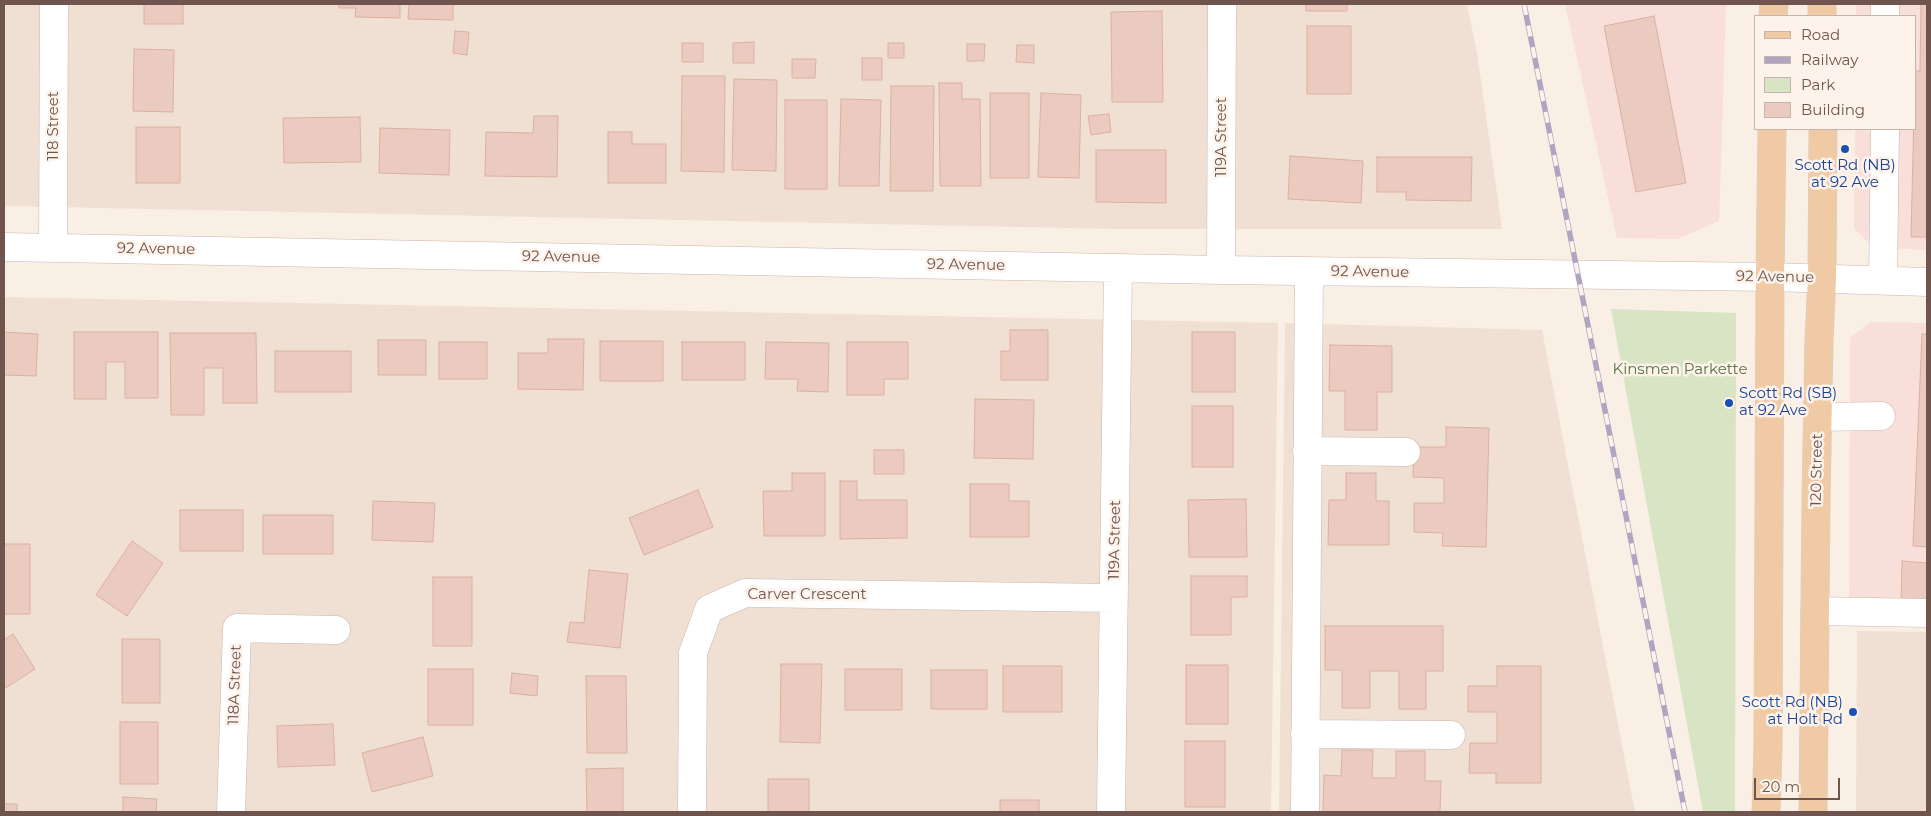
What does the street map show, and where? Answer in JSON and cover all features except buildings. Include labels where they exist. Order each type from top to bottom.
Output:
[{"type":"main road","points":[[1766,812],[1772,130]]},
{"type":"main road","name":"120 Street","points":[[1812,812],[1823,130]]},
{"type":"street","name":"118 Street","points":[[53,247],[54,4]]},
{"type":"street","name":"119A Street","points":[[1222,4],[1222,270]]},
{"type":"street","points":[[1883,280],[1884,130]]},
{"type":"street","name":"92 Avenue","points":[[4,247],[1222,270],[1770,277],[1927,282]]},
{"type":"street","name":"119A Street","points":[[1112,812],[1118,268]]},
{"type":"street","points":[[1305,812],[1309,271]]},
{"type":"street","points":[[1818,417],[1881,416]]},
{"type":"street","points":[[1308,451],[1406,452]]},
{"type":"street","name":"Carver Crescent","points":[[692,812],[693,653],[709,609],[746,593],[1114,598]]},
{"type":"street","points":[[1815,611],[1927,613]]},
{"type":"street","name":"118A Street","points":[[231,812],[237,628],[336,630]]},
{"type":"street","points":[[1305,734],[1451,735]]},
{"type":"shaded area","points":[[4,4],[1467,4],[1477,53],[1502,229],[1116,229],[4,206]]},
{"type":"shaded area","points":[[1565,4],[1726,4],[1719,221],[1677,239],[1617,238]]},
{"type":"shaded area","points":[[1856,4],[1927,4],[1927,250],[1873,247],[1854,228],[1855,130],[1916,130],[1916,15],[1856,15]]},
{"type":"shaded area","points":[[4,297],[1278,323],[1271,812],[4,812]]},
{"type":"shaded area","points":[[1871,322],[1927,323],[1927,619],[1849,617],[1850,338]]},
{"type":"shaded area","points":[[1285,323],[1542,330],[1635,812],[1279,812]]},
{"type":"shaded area","points":[[1857,631],[1927,632],[1927,812],[1856,812]]},
{"type":"green space","name":"Kinsmen Parkette","points":[[1611,309],[1736,313],[1735,812],[1703,812]]},
{"type":"railway","points":[[1524,4],[1685,812]]},
{"type":"place","name":"Scott Rd (NB) at 92 Ave","points":[[1845,149]]},
{"type":"place","name":"Scott Rd (SB) at 92 Ave","points":[[1729,403]]},
{"type":"place","name":"Scott Rd (NB) at Holt Rd","points":[[1853,712]]}]
